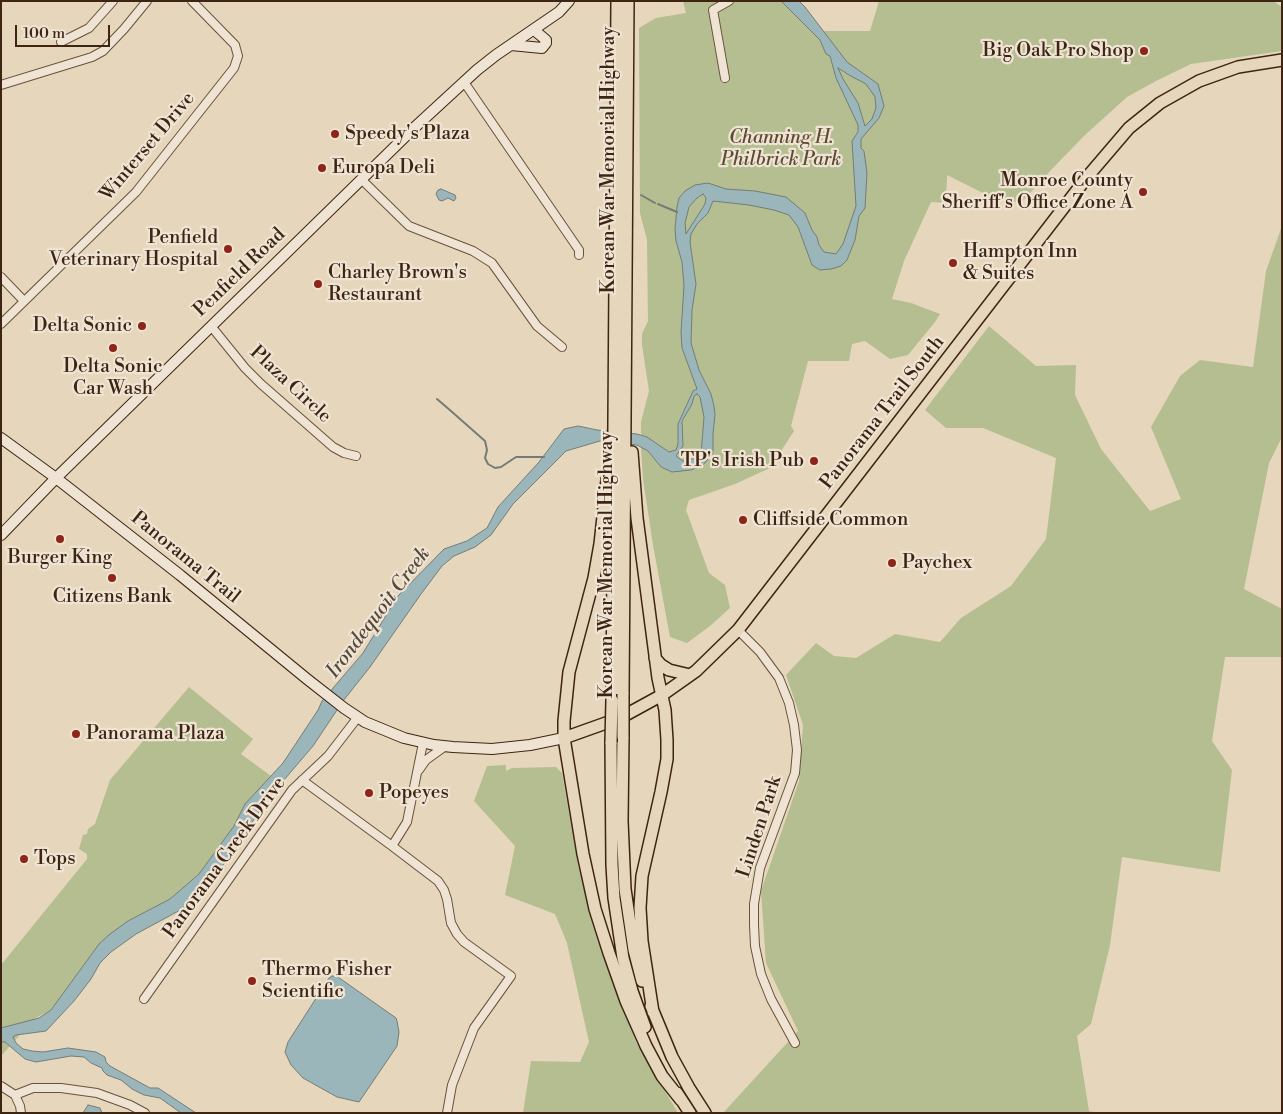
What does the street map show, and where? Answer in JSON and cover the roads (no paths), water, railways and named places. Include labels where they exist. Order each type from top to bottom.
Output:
[{"type":"main road","name":"Korean War Memorial Highway","points":[[617,1],[623,418]]},
{"type":"main road","name":"Korean War Memorial Highway","points":[[628,1],[626,360],[623,418],[613,431],[620,460],[624,889],[634,950],[653,1012],[672,1057],[705,1113]]},
{"type":"main road","name":"Panorama Trail South","points":[[564,738],[620,718],[662,695],[690,675],[738,630],[1116,142],[1134,123],[1154,107],[1199,81],[1238,67],[1282,60]]},
{"type":"main road","points":[[623,418],[620,460],[594,578],[569,672],[564,738],[583,854],[595,909],[609,953],[626,1000],[646,1046],[662,1076],[681,1100]]},
{"type":"main road","name":"Korean War Memorial Highway","points":[[620,460],[611,742],[612,865],[618,930],[632,991],[644,1026],[659,1060],[690,1113]]},
{"type":"main road","points":[[620,460],[637,518],[667,740],[667,759],[661,792],[642,876],[640,908],[642,941],[653,1012]]},
{"type":"main road","points":[[655,658],[661,666],[669,670],[690,675]]},
{"type":"street","points":[[61,42],[89,28],[113,1]]},
{"type":"street","points":[[1,85],[103,51],[148,1]]},
{"type":"street","name":"Winterset Drive","points":[[1,324],[136,192],[234,68],[238,56],[235,45],[192,1]]},
{"type":"street","name":"Penfield Road","points":[[1,535],[56,478],[361,179],[464,82],[496,54],[559,12],[569,1]]},
{"type":"street","points":[[725,78],[713,10],[729,1]]},
{"type":"street","points":[[511,45],[542,48],[546,40],[534,30]]},
{"type":"street","points":[[464,82],[579,250],[579,255]]},
{"type":"street","points":[[361,179],[409,226],[473,251],[492,263],[537,326],[562,347]]},
{"type":"street","points":[[1,277],[24,301]]},
{"type":"street","name":"Plaza Circle","points":[[211,326],[245,368],[261,384],[333,447],[344,453],[356,456]]},
{"type":"street","name":"Panorama Trail","points":[[1,438],[56,478],[180,575],[344,708]]},
{"type":"street","name":"Linden Park","points":[[738,630],[760,652],[778,678],[789,703],[794,724],[797,750],[794,773],[790,790],[760,868],[754,904],[754,925],[761,974],[775,1006],[795,1043]]},
{"type":"street","name":"Panorama Trail South","points":[[344,708],[387,732],[444,747],[492,749],[530,745],[564,738]]},
{"type":"street","name":"Panorama Creek Drive","points":[[144,999],[292,790],[328,756],[358,717]]},
{"type":"street","points":[[392,846],[407,822],[423,743]]},
{"type":"street","points":[[417,774],[426,760],[444,747]]},
{"type":"street","points":[[302,780],[438,881],[444,890],[451,924],[457,934],[464,942],[511,976],[474,1028],[452,1085],[447,1113]]},
{"type":"street","points":[[1,1086],[15,1095],[21,1113]]},
{"type":"street","points":[[15,1095],[33,1088],[61,1088],[97,1093],[130,1105],[145,1113]]},
{"type":"water","points":[[781,1],[799,1],[847,62],[878,84],[884,106],[879,118],[861,139],[861,148],[864,151],[867,173],[865,208],[859,216],[855,240],[847,260],[841,266],[831,269],[820,270],[812,265],[798,227],[789,215],[749,205],[713,201],[708,213],[697,224],[691,234],[690,242],[696,284],[692,310],[691,343],[699,370],[711,394],[714,406],[713,453],[703,465],[691,470],[672,472],[661,467],[648,451],[637,445],[600,441],[566,451],[513,504],[491,535],[475,547],[454,556],[442,566],[370,667],[343,701],[313,746],[266,801],[230,856],[201,893],[184,908],[136,934],[111,952],[100,963],[91,979],[74,1001],[46,1031],[13,1037],[16,1043],[23,1049],[32,1051],[43,1052],[68,1048],[96,1052],[105,1057],[106,1062],[110,1066],[150,1088],[158,1088],[196,1113],[181,1113],[160,1098],[144,1095],[132,1089],[121,1080],[107,1075],[102,1068],[84,1057],[71,1056],[36,1062],[25,1059],[5,1042],[1,1042],[1,1028],[39,1018],[51,1010],[99,944],[110,934],[128,921],[170,899],[199,874],[234,826],[245,804],[283,763],[322,701],[363,653],[398,596],[444,549],[467,541],[487,528],[498,507],[539,462],[564,429],[578,426],[637,434],[647,437],[669,452],[676,450],[678,444],[678,424],[693,391],[697,389],[682,348],[681,332],[684,286],[682,262],[676,241],[675,229],[679,198],[685,191],[695,185],[708,183],[726,189],[755,191],[786,197],[805,213],[824,252],[836,254],[843,244],[856,206],[852,141],[858,132],[858,125],[836,78],[830,56],[826,54],[820,40]],"holes":[[[838,68],[866,84],[875,97],[876,108],[872,119],[865,126],[858,103]],[[703,194],[706,198],[705,204],[686,234],[685,223],[689,207]],[[697,394],[700,397],[704,417],[701,454],[696,458],[683,461],[676,456],[683,446],[682,421],[692,404],[694,396]]]},
{"type":"water","points":[[441,189],[455,195],[454,201],[448,198],[442,201],[439,200],[436,194]]},
{"type":"water","points":[[332,976],[338,977],[396,1018],[397,1021],[399,1032],[397,1046],[359,1102],[337,1097],[303,1078],[291,1065],[285,1052],[288,1042]]},
{"type":"water","points":[[88,1105],[100,1108],[102,1113],[83,1113]]},
{"type":"waterway","points":[[641,195],[655,203]]},
{"type":"waterway","points":[[658,204],[677,212]]},
{"type":"waterway","points":[[437,399],[485,441],[487,450],[485,458],[488,464],[495,468],[501,467],[516,457],[544,457]]},
{"type":"place","name":"Big Oak Pro Shop","points":[[1144,51]]},
{"type":"place","name":"Speedy's Plaza","points":[[335,134]]},
{"type":"place","name":"Europa Deli","points":[[322,168]]},
{"type":"place","name":"Monroe County Sheriff's Office Zone A","points":[[1143,192]]},
{"type":"place","name":"Penfield Veterinary Hospital","points":[[228,249]]},
{"type":"place","name":"Hampton Inn & Suites","points":[[953,263]]},
{"type":"place","name":"Charley Brown's Restaurant","points":[[318,284]]},
{"type":"place","name":"Delta Sonic","points":[[142,326]]},
{"type":"place","name":"Delta Sonic Car Wash","points":[[113,348]]},
{"type":"place","name":"TP's Irish Pub","points":[[814,461]]},
{"type":"place","name":"Cliffside Common","points":[[743,520]]},
{"type":"place","name":"Burger King","points":[[60,539]]},
{"type":"place","name":"Paychex","points":[[892,563]]},
{"type":"place","name":"Citizens Bank","points":[[112,578]]},
{"type":"place","name":"Panorama Plaza","points":[[76,734]]},
{"type":"place","name":"Popeyes","points":[[369,793]]},
{"type":"place","name":"Tops","points":[[24,859]]},
{"type":"place","name":"Thermo Fisher Scientific","points":[[252,981]]},
{"type":"park label","name":"Channing H. Philbrick Park","points":[[781,149]]},
{"type":"water label","name":"Irondequoit Creek","points":[[379,613]]}]
